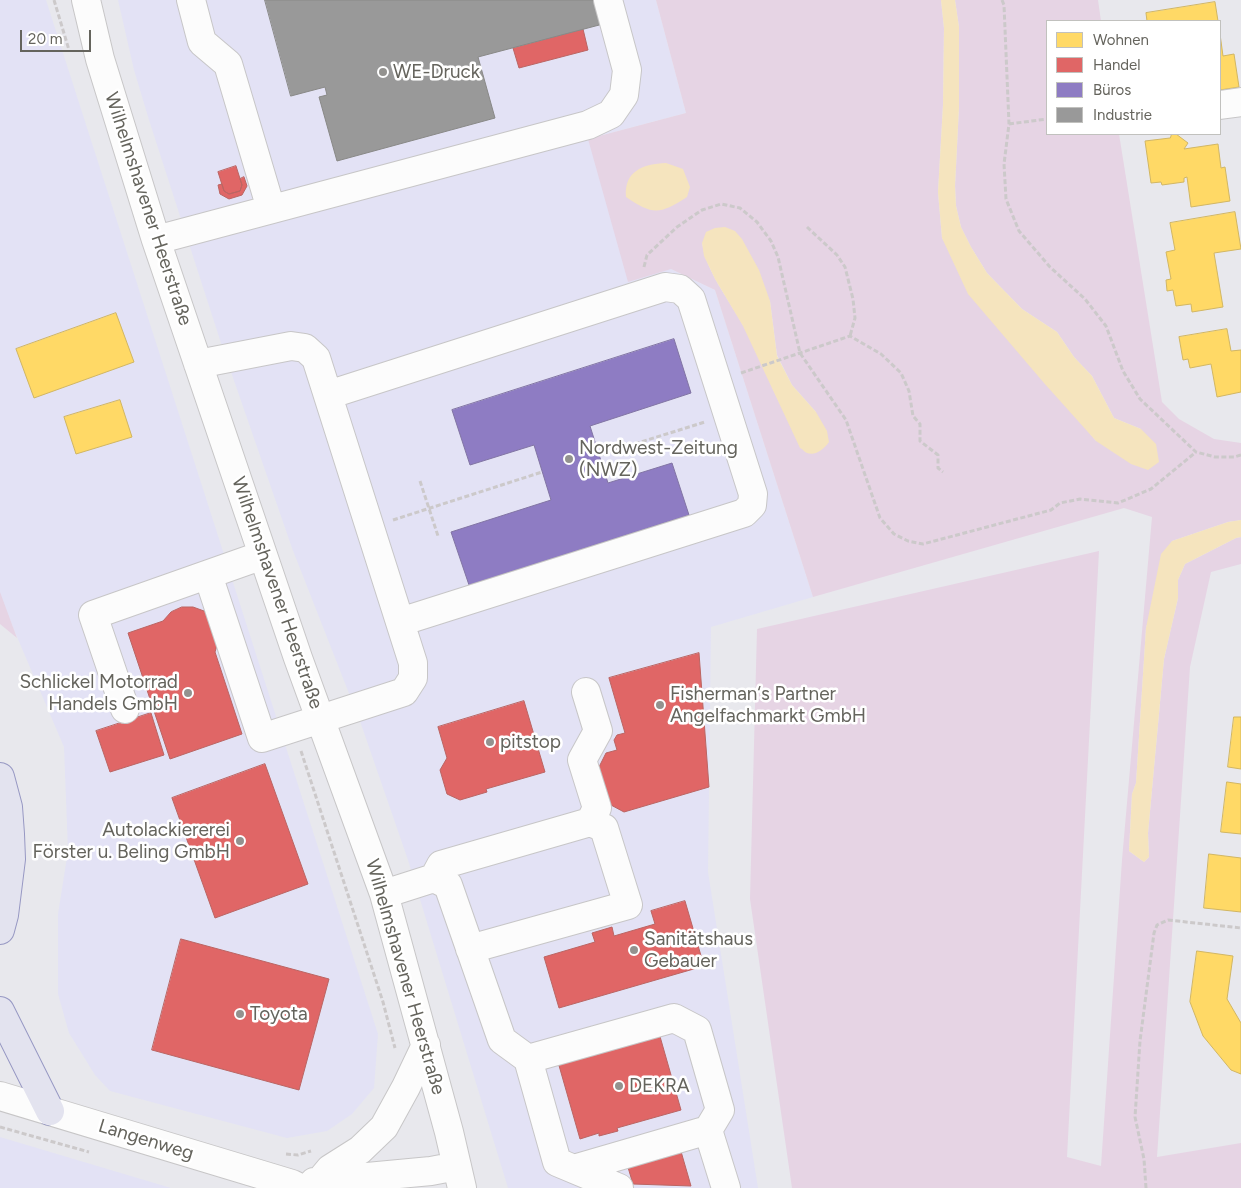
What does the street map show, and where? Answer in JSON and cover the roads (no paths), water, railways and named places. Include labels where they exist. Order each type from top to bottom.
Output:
[{"type":"highway","points":[[0,777],[8,806],[11,851],[0,938]]},
{"type":"highway","points":[[0,1011],[50,1111]]},
{"type":"street","name":"Wilhelmshavener Heerstraße","points":[[86,0],[100,59],[156,240],[298,658],[384,894],[450,1132],[459,1177]]},
{"type":"street","points":[[191,0],[202,42],[228,64],[271,209]]},
{"type":"street","points":[[156,240],[588,125],[611,114],[624,95],[626,70],[608,0]]},
{"type":"street","points":[[1221,105],[1241,102]]},
{"type":"street","points":[[328,395],[665,287],[680,290],[691,300],[753,494],[752,505],[744,513],[400,622]]},
{"type":"street","points":[[198,364],[292,346],[305,348],[316,358],[413,663],[413,678],[404,692],[262,738],[208,575]]},
{"type":"street","points":[[125,709],[93,615],[263,555]]},
{"type":"street","points":[[586,692],[598,731],[582,760],[597,808],[590,822]]},
{"type":"street","points":[[384,894],[434,878],[441,865],[590,822],[604,828],[628,905],[470,949]]},
{"type":"street","points":[[434,878],[448,885],[502,1040],[528,1059],[557,1162],[619,1188]]},
{"type":"street","points":[[528,1059],[674,1018],[697,1030],[720,1110],[708,1130],[574,1169]]},
{"type":"street","points":[[304,1185],[360,1150],[384,1126],[406,1087],[426,1045]]},
{"type":"street","name":"Langenweg","points":[[0,1096],[304,1185],[431,1171],[459,1177]]},
{"type":"street","points":[[708,1130],[726,1188]]},
{"type":"place","name":"WE-Druck","points":[[383,72]]},
{"type":"place","name":"Nordwest-Zeitung (NWZ)","points":[[569,459]]},
{"type":"place","name":"Schlickel Motorrad Handels GmbH","points":[[188,693]]},
{"type":"place","name":"Fisherman‘s Partner Angelfachmarkt GmbH","points":[[660,705]]},
{"type":"place","name":"pitstop","points":[[490,742]]},
{"type":"place","name":"Autolackiererei Förster u. Beling GmbH","points":[[240,841]]},
{"type":"place","name":"Sanitätshaus Gebauer","points":[[634,950]]},
{"type":"place","name":"Toyota","points":[[240,1014]]},
{"type":"place","name":"DEKRA","points":[[619,1086]]}]
